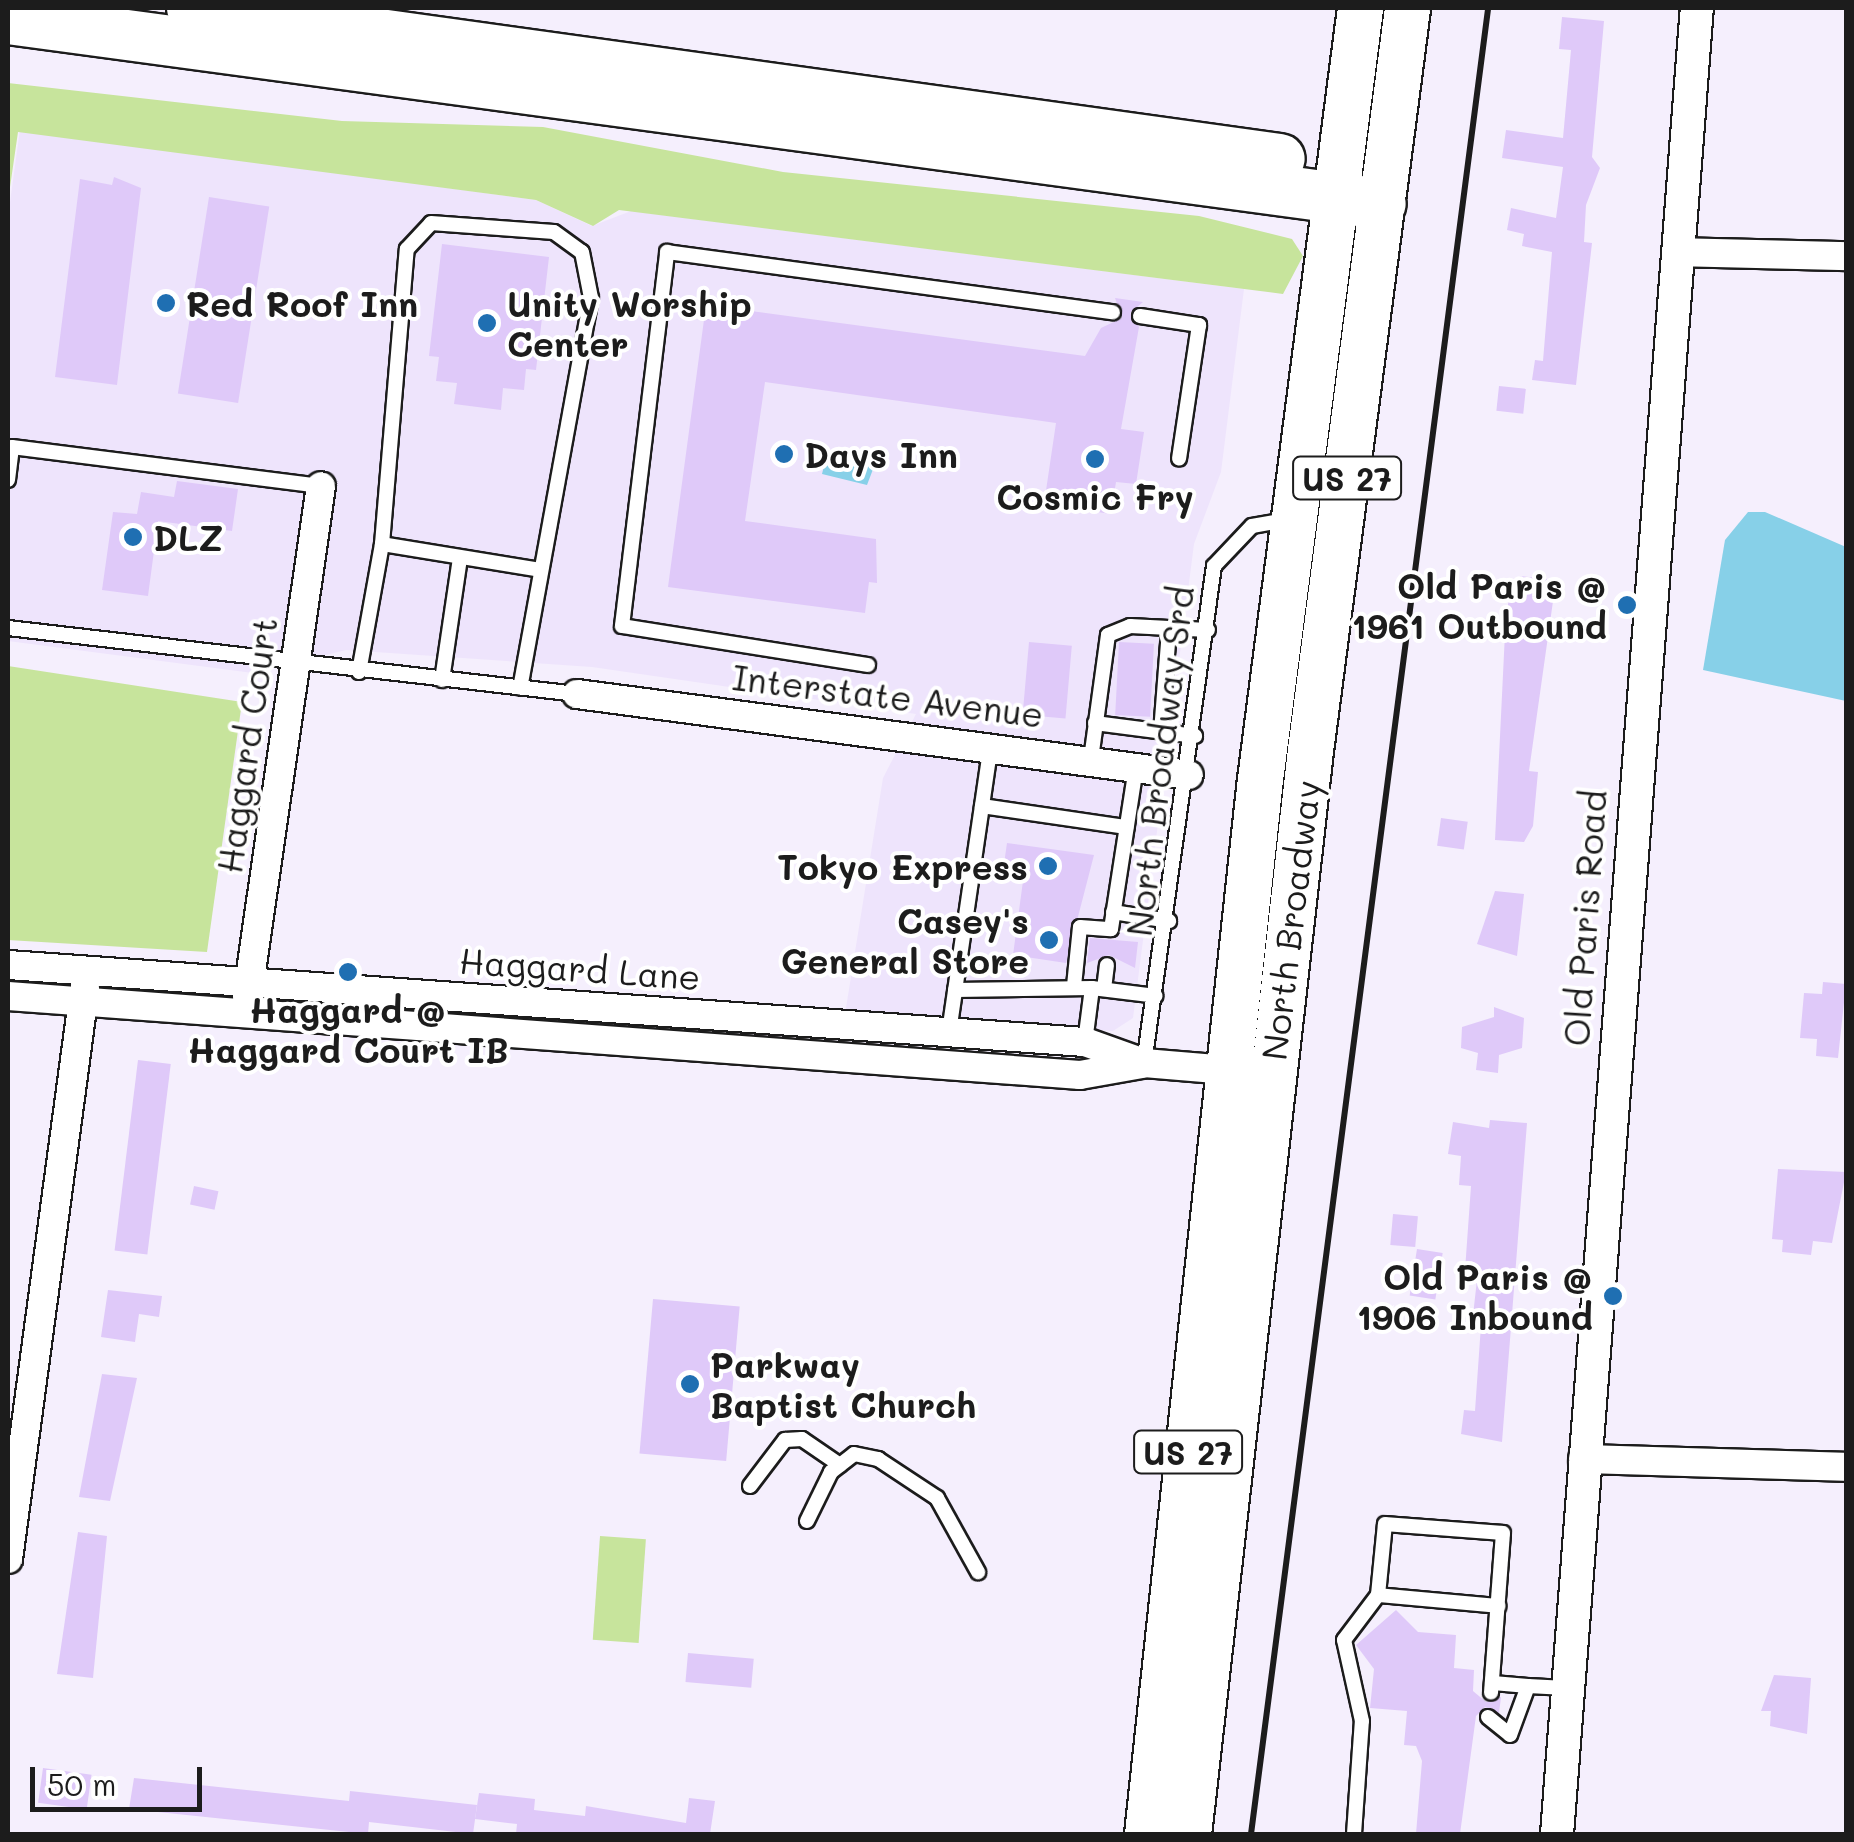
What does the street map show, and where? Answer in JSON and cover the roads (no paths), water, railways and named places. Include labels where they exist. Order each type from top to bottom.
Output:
[{"type":"highway","points":[[192,8],[1360,186]]},
{"type":"highway","name":"North Broadway","points":[[1147,1834],[1185,1669],[1250,1073],[1360,186],[1360,8]]},
{"type":"highway","name":"North Broadway","points":[[1250,1073],[1296,522],[1360,186],[1406,8]]},
{"type":"highway","points":[[8,19],[1360,186]]},
{"type":"highway","name":"North Broadway","points":[[1185,1669],[1188,1834]]},
{"type":"street","name":"Old Paris Road","points":[[1557,1834],[1697,8]]},
{"type":"street","points":[[1677,252],[1846,256]]},
{"type":"street","name":"Haggard Court","points":[[245,1014],[322,486]]},
{"type":"street","name":"Interstate Avenue","points":[[576,694],[992,744],[1189,774]]},
{"type":"street","name":"Haggard Lane","points":[[8,964],[1085,1042],[1144,1063],[1250,1073]]},
{"type":"street","points":[[8,1559],[85,1002],[85,970]]},
{"type":"street","name":"Haggard Lane","points":[[8,996],[976,1064],[1080,1076],[1144,1063]]},
{"type":"street","points":[[1583,1459],[1846,1467]]},
{"type":"lane","points":[[359,672],[382,544],[407,250],[431,223],[554,232],[582,252],[591,298],[520,688]]},
{"type":"lane","points":[[868,666],[622,626],[666,252],[1113,312]]},
{"type":"lane","points":[[1140,316],[1198,325],[1179,459]]},
{"type":"lane","points":[[8,480],[12,447],[322,486]]},
{"type":"lane","name":"North Broadway Srd","points":[[1144,1063],[1170,920],[1222,552],[1252,526],[1296,522]]},
{"type":"lane","points":[[382,544],[541,570]]},
{"type":"lane","points":[[442,680],[460,558]]},
{"type":"lane","points":[[1091,759],[1108,636],[1130,626],[1208,630]]},
{"type":"lane","points":[[8,628],[295,666],[576,694]]},
{"type":"lane","points":[[1162,732],[1169,630]]},
{"type":"lane","points":[[1095,723],[1195,736]]},
{"type":"lane","points":[[949,1032],[992,744]]},
{"type":"lane","points":[[1074,986],[1080,926],[1110,934],[1136,766]]},
{"type":"lane","points":[[982,806],[1126,828]]},
{"type":"lane","points":[[1114,912],[1170,920]]},
{"type":"lane","points":[[1085,1042],[1107,965]]},
{"type":"lane","points":[[955,990],[1074,986],[1156,996]]},
{"type":"lane","points":[[464,1029],[466,998]]},
{"type":"lane","points":[[609,1039],[611,1008]]},
{"type":"lane","points":[[811,1052],[813,1022]]},
{"type":"lane","points":[[976,1064],[979,1034]]},
{"type":"lane","points":[[750,1486],[785,1440],[802,1439],[840,1465]]},
{"type":"lane","points":[[807,1521],[840,1465],[854,1454],[914,1478],[937,1498],[978,1572]]},
{"type":"lane","points":[[1354,1834],[1362,1720],[1344,1640],[1378,1595],[1385,1524],[1503,1533],[1492,1688],[1568,1688]]},
{"type":"lane","points":[[1378,1595],[1498,1606]]},
{"type":"lane","points":[[1488,1717],[1510,1735],[1528,1686]]},
{"type":"water","points":[[845,450],[875,464],[867,485],[822,474],[826,458]]},
{"type":"water","points":[[1748,512],[1765,512],[1846,547],[1846,701],[1703,670],[1725,540]]},
{"type":"railway","points":[[1251,1834],[1488,8]]},
{"type":"place","name":"Red Roof Inn","points":[[166,303]]},
{"type":"place","name":"Unity Worship Center","points":[[487,323]]},
{"type":"place","name":"Days Inn","points":[[784,454]]},
{"type":"place","name":"Cosmic Fry","points":[[1095,459]]},
{"type":"place","name":"DLZ","points":[[133,537]]},
{"type":"place","name":"Old Paris @ 1961 Outbound","points":[[1627,605]]},
{"type":"place","name":"Tokyo Express","points":[[1048,866]]},
{"type":"place","name":"Casey's General Store","points":[[1049,940]]},
{"type":"place","name":"Haggard @ Haggard Court IB","points":[[348,972]]},
{"type":"place","name":"Old Paris @ 1906 Inbound","points":[[1613,1296]]},
{"type":"place","name":"Parkway Baptist Church","points":[[690,1384]]}]
